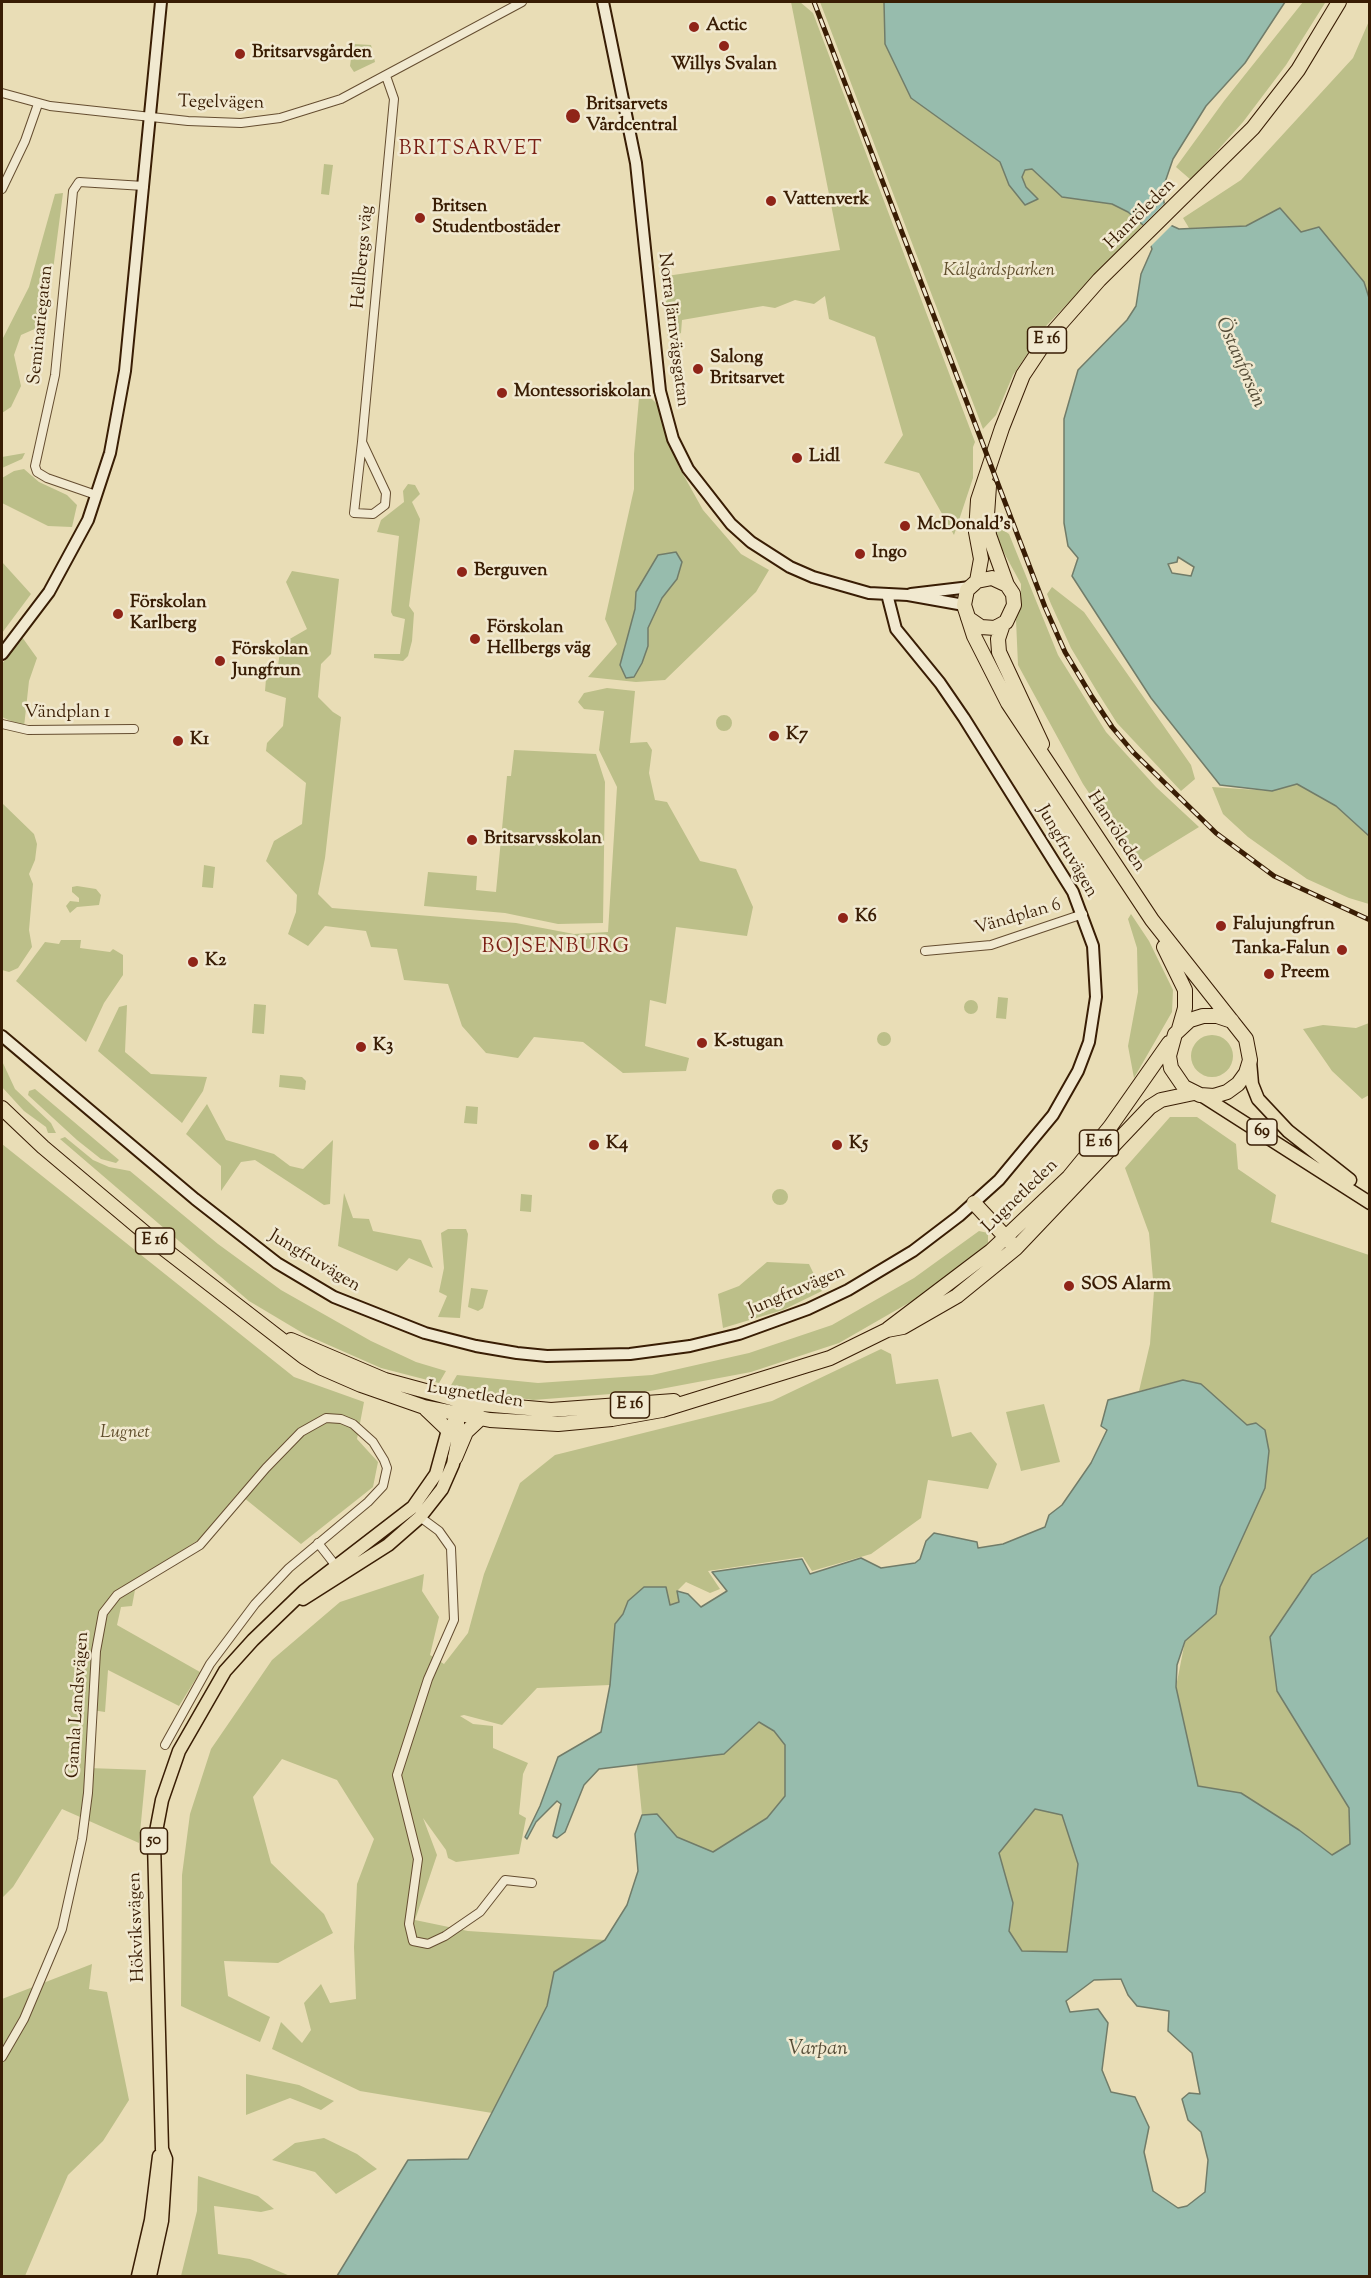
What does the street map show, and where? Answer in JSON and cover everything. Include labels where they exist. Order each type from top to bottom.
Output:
[{"type":"highway","name":"Hanröleden","points":[[1232,1021],[1152,920],[1050,763],[1021,724],[974,636],[966,611],[981,559],[976,511],[981,489],[991,466],[1002,428],[1029,366],[1047,339],[1099,280],[1143,239],[1252,128],[1298,70],[1339,2]]},
{"type":"highway","name":"Hanröleden","points":[[991,466],[987,525],[992,546],[1007,585],[1013,594],[1014,605],[1011,616],[1003,624],[998,639],[999,652],[1050,763]]},
{"type":"highway","points":[[973,584],[992,578],[1007,585]]},
{"type":"highway","points":[[966,611],[985,628],[1003,624]]},
{"type":"highway","name":"Hanröleden","points":[[1152,920],[1185,990],[1185,1008],[1177,1031]]},
{"type":"highway","points":[[1177,1031],[1190,1020],[1203,1016],[1217,1016],[1232,1021]]},
{"type":"highway","name":"E 16","points":[[1232,1021],[1246,1039],[1250,1060]]},
{"type":"highway","name":"E 16","points":[[1177,1031],[1169,1056],[1171,1068],[1176,1078],[1197,1094]]},
{"type":"highway","name":"Lugnetleden","points":[[270,1329],[367,1374],[481,1418],[540,1423],[585,1422],[636,1416],[830,1358],[887,1330],[1007,1238],[1091,1153],[1177,1031]]},
{"type":"highway","points":[[1197,1094],[1214,1096],[1233,1088],[1246,1073],[1250,1060]]},
{"type":"highway","name":"Lugnetleden","points":[[887,1330],[903,1327],[957,1296],[1017,1248],[1150,1107],[1161,1100],[1197,1094]]},
{"type":"highway","name":"Lugnetleden","points":[[2,1108],[43,1147],[214,1289],[270,1329],[304,1357],[322,1368],[361,1385],[424,1407],[551,1410],[691,1400]]},
{"type":"highway","name":"Lugnetleden","points":[[2,1119],[43,1147]]},
{"type":"highway","points":[[974,1203],[1017,1248]]},
{"type":"highway","points":[[424,1407],[448,1430]]},
{"type":"highway","name":"50","points":[[456,1458],[466,1432],[481,1418]]},
{"type":"main road","name":"69","points":[[1250,1060],[1252,1084],[1258,1100],[1288,1131],[1370,1194]]},
{"type":"main road","name":"69","points":[[1197,1094],[1370,1203]]},
{"type":"main road","name":"Hökviksvägen","points":[[415,1513],[436,1474],[448,1430],[459,1408]]},
{"type":"main road","name":"Hökviksvägen","points":[[150,2277],[165,2200],[166,2159],[162,2149],[154,1842],[162,1800],[179,1751],[225,1671],[253,1640],[292,1604],[310,1597],[339,1571],[388,1545],[415,1513],[442,1489],[456,1458],[459,1408]]},
{"type":"main road","name":"Hökviksvägen","points":[[138,2277],[146,2249],[155,2196],[158,2159],[162,2149]]},
{"type":"street","points":[[2,654],[49,592],[88,520],[110,453],[122,394],[161,2]]},
{"type":"street","name":"Tegelvägen","points":[[2,93],[38,104],[150,116],[234,122],[280,118],[319,108],[386,76],[522,2]]},
{"type":"street","name":"Norra Järnvägsgatan","points":[[603,2],[636,163],[660,391],[673,439],[703,492],[731,524],[751,542],[790,567],[813,577],[869,593],[908,595],[966,611]]},
{"type":"street","name":"Hellbergs väg","points":[[362,442],[386,493],[385,505],[373,514],[354,513],[394,99],[386,76]]},
{"type":"street","points":[[2,189],[25,141],[38,104]]},
{"type":"street","name":"Seminariegatan","points":[[96,495],[47,478],[37,472],[35,466],[55,375],[73,191],[79,182],[144,186]]},
{"type":"street","name":"Norra Järnvägsgatan","points":[[908,595],[931,589],[973,584]]},
{"type":"street","name":"Jungfruvägen","points":[[2,1036],[195,1199],[277,1263],[319,1289],[362,1310],[425,1333],[476,1346],[547,1356],[664,1350],[739,1334],[808,1309],[848,1290],[913,1251],[974,1203],[999,1180],[1053,1115],[1086,1050],[1094,1021],[1096,978],[1093,946],[1083,914],[1061,871],[964,718],[940,683],[896,629],[887,594]]},
{"type":"street","name":"Vändplan 1","points":[[2,724],[27,730],[134,729]]},
{"type":"street","name":"Vändplan 6","points":[[925,951],[991,945],[1083,914]]},
{"type":"street","name":"Gamla Landsvägen","points":[[2,2057],[24,2019],[62,1929],[82,1839],[90,1771],[99,1627],[109,1604],[117,1595],[200,1545],[266,1468],[301,1432],[316,1422],[335,1418],[353,1424],[373,1442],[384,1460],[386,1478],[374,1497],[318,1543]]},
{"type":"street","points":[[415,1513],[439,1531],[451,1548],[454,1620],[428,1679],[397,1775],[418,1859],[408,1924],[413,1941],[428,1944],[446,1936],[480,1912],[505,1880],[532,1883]]},
{"type":"street","points":[[165,1745],[197,1684],[231,1633],[277,1581],[318,1543],[339,1571]]},
{"type":"street","points":[[2,2042],[12,2038]]},
{"type":"green space","points":[[791,2],[800,2],[813,13],[975,442],[973,478],[954,535],[919,473],[884,463],[903,435],[875,337],[829,319],[825,296],[814,304],[795,300],[775,308],[763,306],[682,320],[681,333],[668,339],[660,277],[840,250]]},
{"type":"green space","name":"Kålgårdsparken","points":[[820,2],[884,2],[885,44],[911,98],[1000,162],[1009,185],[1026,187],[1022,177],[1025,170],[1032,169],[1062,197],[1112,204],[1128,212],[1143,225],[1047,325],[1013,375],[996,415],[983,429]]},
{"type":"green space","points":[[1303,2],[1325,3],[1286,65],[1243,122],[1191,180],[1176,167],[1224,101]]},
{"type":"green space","points":[[1369,21],[1369,301],[1364,282],[1301,232],[1280,208],[1247,226],[1189,228],[1183,218],[1241,180],[1353,58]]},
{"type":"green space","points":[[353,44],[371,45],[375,62],[354,72],[350,66]]},
{"type":"green space","points":[[324,164],[333,165],[329,195],[321,194]]},
{"type":"green space","points":[[63,193],[46,324],[21,335],[14,355],[21,386],[11,407],[2,413],[2,340],[29,287],[55,194]]},
{"type":"green space","points":[[640,387],[656,403],[679,467],[703,510],[741,554],[769,570],[756,592],[665,680],[636,682],[588,677],[617,644],[605,619],[634,489],[634,454]],"holes":[[[682,562],[677,579],[662,598],[648,628],[635,609],[636,592]]]},
{"type":"green space","points":[[25,453],[22,459],[2,468],[2,457]]},
{"type":"green space","points":[[24,469],[39,482],[67,495],[77,505],[72,527],[48,526],[2,503],[2,478],[14,471]]},
{"type":"green space","points":[[408,484],[415,485],[420,494],[412,502],[420,519],[409,606],[414,613],[412,641],[408,656],[403,661],[374,658],[374,654],[400,654],[405,619],[393,616],[391,612],[399,536],[377,532],[381,520],[404,502],[403,491]]},
{"type":"green space","points":[[1000,528],[1009,534],[1058,655],[1106,732],[1156,787],[1199,827],[1137,865],[1083,784],[1018,665],[1016,620],[1021,603],[1021,584],[996,538],[995,530]]},
{"type":"green space","points":[[2,562],[31,594],[2,633]]},
{"type":"green space","points":[[292,571],[339,579],[331,654],[321,664],[318,697],[341,717],[325,858],[318,894],[332,908],[516,923],[574,934],[608,932],[617,787],[599,750],[604,711],[584,709],[578,702],[584,693],[607,688],[635,691],[630,743],[647,742],[652,750],[649,773],[655,800],[667,802],[700,861],[736,869],[753,907],[747,936],[676,927],[666,1004],[650,1000],[645,1046],[689,1058],[686,1071],[623,1073],[583,1042],[534,1037],[518,1058],[486,1053],[462,1026],[448,984],[404,980],[397,949],[371,947],[366,931],[325,926],[308,946],[288,934],[296,912],[297,895],[266,861],[274,841],[302,824],[306,783],[266,751],[267,743],[283,726],[286,698],[265,691],[267,667],[278,666],[281,644],[307,629],[286,582]]},
{"type":"green space","points":[[1052,587],[1084,612],[1191,765],[1195,779],[1181,791],[1117,723],[1098,693],[1071,648],[1051,604],[1047,594]]},
{"type":"green space","points":[[22,637],[37,658],[29,681],[24,727],[2,717],[2,664]]},
{"type":"green space","points":[[724,715],[732,723],[724,731],[716,723]]},
{"type":"green space","points":[[514,750],[596,754],[605,782],[603,923],[558,924],[505,913],[424,906],[428,872],[477,876],[476,890],[496,892],[507,776],[511,776]]},
{"type":"green space","points":[[1297,784],[1336,806],[1369,836],[1369,904],[1349,898],[1307,879],[1248,837],[1223,814],[1212,787],[1272,791]]},
{"type":"green space","points":[[2,803],[34,834],[37,844],[35,860],[29,874],[33,884],[29,930],[32,947],[18,968],[9,972],[2,970]]},
{"type":"green space","points":[[204,865],[215,867],[213,888],[202,887]]},
{"type":"green space","points":[[72,887],[96,889],[101,895],[99,905],[77,907],[70,913],[66,906],[70,901],[79,902],[79,898],[72,892]]},
{"type":"green space","points":[[1131,914],[1149,941],[1173,990],[1172,1012],[1134,1078],[1128,1046],[1138,992],[1137,948],[1128,919]]},
{"type":"green space","points":[[61,940],[81,940],[80,948],[110,952],[113,949],[123,955],[123,975],[104,1003],[86,1042],[16,981],[45,942],[59,944]]},
{"type":"green space","points":[[998,997],[1008,998],[1006,1019],[996,1018]]},
{"type":"green space","points":[[968,1000],[974,1000],[978,1007],[974,1014],[968,1014],[964,1010],[964,1004]]},
{"type":"green space","points":[[254,1004],[266,1005],[264,1034],[252,1033]]},
{"type":"green space","points":[[127,1005],[125,1052],[151,1074],[207,1077],[203,1091],[182,1123],[98,1051],[119,1007]]},
{"type":"green space","points":[[1369,1023],[1369,1095],[1362,1099],[1332,1071],[1303,1029],[1323,1025],[1356,1028]]},
{"type":"green space","points":[[881,1032],[887,1032],[891,1039],[887,1046],[881,1046],[877,1042],[877,1036]]},
{"type":"green space","points":[[1212,1035],[1227,1041],[1233,1056],[1227,1071],[1212,1077],[1197,1071],[1191,1056],[1197,1041]]},
{"type":"green space","points":[[2,1061],[15,1089],[51,1123],[56,1133],[48,1133],[46,1127],[24,1111],[2,1087]]},
{"type":"green space","points":[[280,1075],[302,1077],[306,1081],[305,1090],[279,1087]]},
{"type":"green space","points":[[35,1089],[119,1160],[116,1163],[101,1159],[77,1140],[28,1095],[29,1091]]},
{"type":"green space","points":[[207,1104],[226,1140],[274,1154],[290,1166],[303,1169],[333,1140],[330,1204],[324,1205],[255,1160],[241,1162],[221,1191],[221,1166],[186,1134]]},
{"type":"green space","points":[[466,1106],[478,1107],[477,1124],[464,1123]]},
{"type":"green space","points":[[1170,1117],[1197,1117],[1236,1144],[1238,1169],[1276,1195],[1271,1222],[1369,1255],[1369,1537],[1312,1575],[1277,1691],[1349,1808],[1350,1844],[1332,1855],[1299,1830],[1241,1793],[1198,1786],[1176,1687],[1185,1641],[1216,1614],[1220,1587],[1265,1488],[1247,1425],[1232,1412],[1183,1380],[1139,1391],[1150,1344],[1154,1291],[1149,1233],[1125,1168]]},
{"type":"green space","points":[[65,1137],[93,1160],[109,1167],[130,1171],[218,1244],[281,1290],[371,1341],[416,1362],[446,1371],[439,1383],[381,1368],[306,1335],[249,1301],[60,1139]]},
{"type":"green space","name":"Lugnet","points":[[2,1144],[294,1377],[364,1402],[357,1439],[378,1462],[373,1487],[301,1544],[238,1493],[200,1539],[137,1579],[132,1606],[121,1607],[117,1625],[200,1672],[179,1706],[108,1670],[105,1712],[92,1710],[88,1768],[146,1770],[139,1843],[62,1809],[13,1887],[2,1898]]},
{"type":"green space","points":[[780,1189],[786,1191],[788,1197],[786,1203],[780,1205],[774,1203],[772,1197],[774,1191]]},
{"type":"green space","points":[[344,1193],[353,1218],[369,1219],[373,1231],[421,1240],[433,1268],[409,1258],[397,1271],[338,1246]]},
{"type":"green space","points":[[521,1194],[532,1195],[531,1212],[520,1211]]},
{"type":"green space","points":[[448,1229],[466,1229],[468,1234],[460,1318],[438,1317],[447,1296],[439,1292],[444,1268],[441,1233]]},
{"type":"green space","points":[[979,1231],[988,1233],[988,1243],[926,1293],[839,1343],[751,1372],[650,1391],[533,1400],[450,1387],[457,1375],[538,1383],[652,1375],[749,1353],[832,1325],[914,1278]]},
{"type":"green space","points":[[767,1262],[809,1264],[822,1291],[783,1310],[723,1328],[718,1294],[739,1286]]},
{"type":"green space","points":[[471,1288],[488,1290],[483,1308],[478,1311],[468,1307]]},
{"type":"green space","points":[[881,1349],[891,1354],[896,1384],[938,1379],[952,1437],[971,1432],[997,1464],[988,1489],[928,1480],[921,1518],[871,1554],[812,1571],[803,1557],[708,1571],[720,1589],[710,1593],[686,1582],[677,1591],[679,1603],[670,1605],[628,1601],[623,1614],[615,1624],[610,1685],[537,1688],[502,1725],[464,1715],[460,1716],[473,1724],[493,1726],[493,1748],[528,1763],[523,1774],[519,1814],[526,1818],[519,1854],[456,1862],[448,1858],[446,1850],[423,1818],[437,1855],[415,1920],[468,1931],[605,1940],[554,1972],[547,2006],[492,2113],[360,2091],[272,2049],[281,2022],[302,2043],[311,2030],[304,2003],[321,1984],[330,2003],[356,1999],[354,1947],[357,1884],[374,1839],[337,1780],[282,1759],[253,1797],[271,1863],[324,1914],[333,1933],[278,1963],[224,1961],[228,1996],[270,2017],[260,2042],[181,2006],[182,1875],[190,1814],[211,1749],[272,1660],[340,1602],[424,1574],[422,1591],[439,1617],[430,1655],[444,1664],[468,1633],[484,1574],[520,1483],[555,1455],[772,1401]]},
{"type":"green space","points":[[1044,1404],[1060,1462],[1021,1471],[1006,1412]]},
{"type":"green space","points":[[759,1722],[774,1731],[785,1745],[785,1796],[767,1818],[713,1852],[677,1837],[657,1814],[642,1815],[637,1765],[724,1754]]},
{"type":"green space","points":[[1035,1809],[1062,1815],[1078,1864],[1067,1952],[1022,1951],[1009,1931],[1013,1903],[998,1853]]},
{"type":"green space","points":[[92,1964],[89,1989],[107,1992],[129,2100],[103,2141],[68,2175],[25,2276],[2,2276],[2,1999]]},
{"type":"green space","points":[[246,2074],[299,2085],[334,2101],[321,2110],[290,2098],[246,2115]]},
{"type":"green space","points":[[324,2138],[357,2154],[377,2169],[336,2194],[315,2172],[272,2160],[295,2143]]},
{"type":"green space","points":[[198,2176],[258,2196],[274,2209],[261,2212],[214,2206],[218,2254],[250,2259],[290,2276],[181,2276],[197,2211]]},
{"type":"water","name":"Östanforsån","points":[[884,2],[1285,2],[1245,63],[1206,106],[1173,159],[1162,191],[1168,224],[1179,229],[1246,226],[1280,208],[1301,232],[1319,227],[1364,282],[1370,301],[1369,836],[1336,806],[1297,784],[1272,791],[1220,785],[1151,698],[1072,576],[1078,558],[1068,546],[1064,523],[1064,419],[1078,370],[1127,320],[1136,306],[1141,274],[1152,249],[1143,225],[1128,212],[1112,204],[1062,197],[1032,169],[1025,170],[1022,177],[1026,187],[1038,199],[1025,205],[1009,185],[1000,162],[911,98],[885,44]],"holes":[[[1178,557],[1194,567],[1191,576],[1172,573],[1168,564],[1177,562]]]},
{"type":"water","points":[[676,552],[682,562],[677,579],[662,598],[648,628],[648,646],[642,663],[634,677],[626,678],[620,665],[635,609],[636,592],[658,555]]},
{"type":"water","name":"Varpan","points":[[1183,1380],[1201,1384],[1247,1425],[1256,1423],[1265,1430],[1269,1451],[1265,1488],[1220,1587],[1216,1614],[1185,1641],[1177,1665],[1176,1687],[1198,1786],[1241,1793],[1299,1830],[1332,1855],[1350,1844],[1349,1808],[1277,1691],[1270,1637],[1312,1575],[1369,1537],[1369,2276],[337,2276],[408,2160],[468,2159],[547,2006],[554,1972],[605,1940],[627,1905],[638,1871],[635,1834],[642,1815],[657,1814],[677,1837],[713,1852],[767,1818],[785,1796],[785,1745],[774,1731],[759,1722],[724,1754],[599,1769],[584,1785],[565,1832],[557,1838],[553,1836],[561,1804],[557,1801],[536,1822],[527,1839],[525,1837],[540,1806],[558,1757],[601,1732],[610,1685],[615,1624],[623,1614],[628,1601],[644,1587],[666,1587],[670,1605],[679,1602],[677,1591],[688,1594],[701,1607],[727,1591],[712,1572],[802,1559],[810,1574],[861,1558],[881,1568],[915,1563],[920,1559],[926,1541],[934,1533],[977,1542],[978,1548],[1003,1544],[1045,1527],[1049,1515],[1062,1505],[1091,1463],[1107,1430],[1101,1426],[1108,1400]],"holes":[[[1035,1809],[1062,1815],[1078,1864],[1067,1952],[1022,1951],[1009,1931],[1013,1903],[999,1853]],[[1121,1979],[1128,1995],[1137,2006],[1169,2011],[1168,2031],[1192,2053],[1200,2094],[1189,2093],[1182,2099],[1188,2120],[1201,2132],[1208,2160],[1205,2192],[1187,2206],[1178,2208],[1153,2191],[1144,2152],[1149,2127],[1135,2097],[1111,2092],[1102,2070],[1108,2023],[1098,2009],[1070,2012],[1066,2001],[1094,1980]]]},
{"type":"pier","points":[[1167,201],[1171,222],[1174,223],[1148,249],[1140,228]]},
{"type":"railway","points":[[814,2],[1045,607],[1065,652],[1092,697],[1112,727],[1133,752],[1216,833],[1274,876],[1370,920]]},
{"type":"place","name":"Actic","points":[[694,27]]},
{"type":"place","name":"Willys Svalan","points":[[724,46]]},
{"type":"place","name":"Britsarvsgården","points":[[240,54]]},
{"type":"place","name":"Britsarvets Vårdcentral","points":[[573,116]]},
{"type":"place","name":"Vattenverk","points":[[771,201]]},
{"type":"place","name":"Britsen Studentbostäder","points":[[420,218]]},
{"type":"place","name":"Salong Britsarvet","points":[[698,369]]},
{"type":"place","name":"Montessoriskolan","points":[[502,393]]},
{"type":"place","name":"Lidl","points":[[797,458]]},
{"type":"place","name":"McDonald's","points":[[905,526]]},
{"type":"place","name":"Ingo","points":[[860,554]]},
{"type":"place","name":"Berguven","points":[[462,572]]},
{"type":"place","name":"Förskolan Karlberg","points":[[118,614]]},
{"type":"place","name":"Förskolan Hellbergs väg","points":[[475,639]]},
{"type":"place","name":"Förskolan Jungfrun","points":[[220,661]]},
{"type":"place","name":"K7","points":[[774,736]]},
{"type":"place","name":"K1","points":[[178,741]]},
{"type":"place","name":"Britsarvsskolan","points":[[472,840]]},
{"type":"place","name":"K6","points":[[843,918]]},
{"type":"place","name":"Falujungfrun","points":[[1221,926]]},
{"type":"place","name":"Tanka-Falun","points":[[1342,950]]},
{"type":"place","name":"K2","points":[[193,962]]},
{"type":"place","name":"Preem","points":[[1269,974]]},
{"type":"place","name":"K-stugan","points":[[702,1043]]},
{"type":"place","name":"K3","points":[[361,1047]]},
{"type":"place","name":"K4","points":[[594,1145]]},
{"type":"place","name":"K5","points":[[837,1145]]},
{"type":"place","name":"SOS Alarm","points":[[1069,1286]]},
{"type":"district","name":"BRITSARVET","points":[[471,151]]},
{"type":"district","name":"BOJSENBURG","points":[[556,949]]}]
